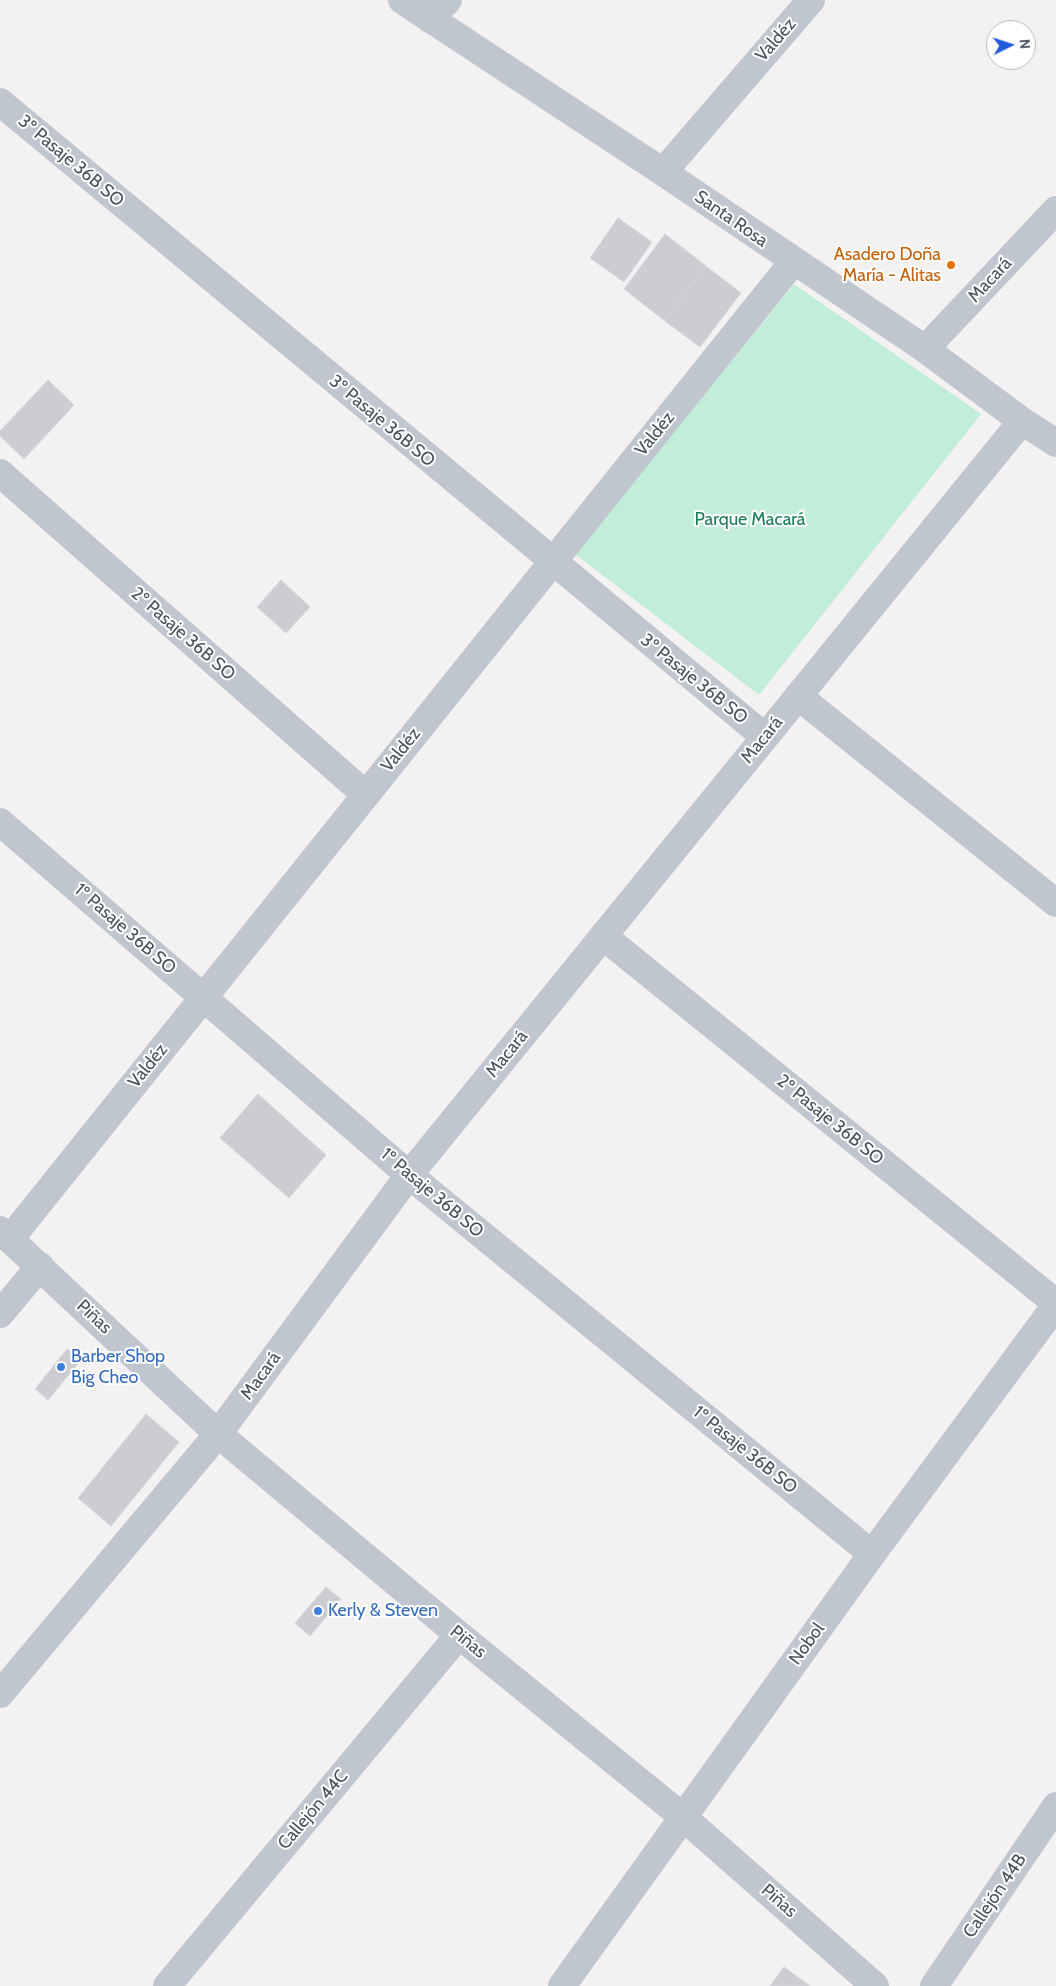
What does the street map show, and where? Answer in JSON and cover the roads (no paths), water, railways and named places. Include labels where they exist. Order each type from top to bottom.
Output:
[{"type":"street","name":"Santa Rosa","points":[[402,0],[439,10],[663,172],[793,262],[925,349],[1022,421],[1056,443]]},
{"type":"street","name":"Valdéz","points":[[663,172],[811,0]]},
{"type":"street","name":"3º Pasaje 36B SO","points":[[0,102],[765,737]]},
{"type":"street","name":"Macará","points":[[925,349],[1056,210]]},
{"type":"street","name":"Valdéz","points":[[5,1234],[204,997],[793,262]]},
{"type":"street","name":"Macará","points":[[0,1694],[218,1434],[409,1175],[1022,421]]},
{"type":"street","name":"2º Pasaje 36B SO","points":[[0,473],[366,795]]},
{"type":"street","points":[[798,696],[1056,903]]},
{"type":"street","name":"1º Pasaje 36B SO","points":[[0,822],[409,1175],[872,1554]]},
{"type":"street","name":"2º Pasaje 36B SO","points":[[603,936],[1056,1304]]},
{"type":"street","name":"Piñas","points":[[5,1234],[218,1434],[459,1635],[683,1817],[875,1986]]},
{"type":"street","points":[[0,1314],[40,1266]]},
{"type":"street","name":"Nobol","points":[[562,1986],[872,1554],[1056,1304]]},
{"type":"street","name":"Callejón 44C","points":[[167,1986],[459,1635]]},
{"type":"street","name":"Callejón 44B","points":[[934,1986],[1056,1806]]},
{"type":"place","name":"Asadero Doña María - Alitas","points":[[951,265]]},
{"type":"place","name":"Barber Shop Big Cheo","points":[[61,1367]]},
{"type":"place","name":"Kerly & Steven","points":[[318,1611]]},
{"type":"park label","name":"Parque Macará","points":[[750,520]]}]
